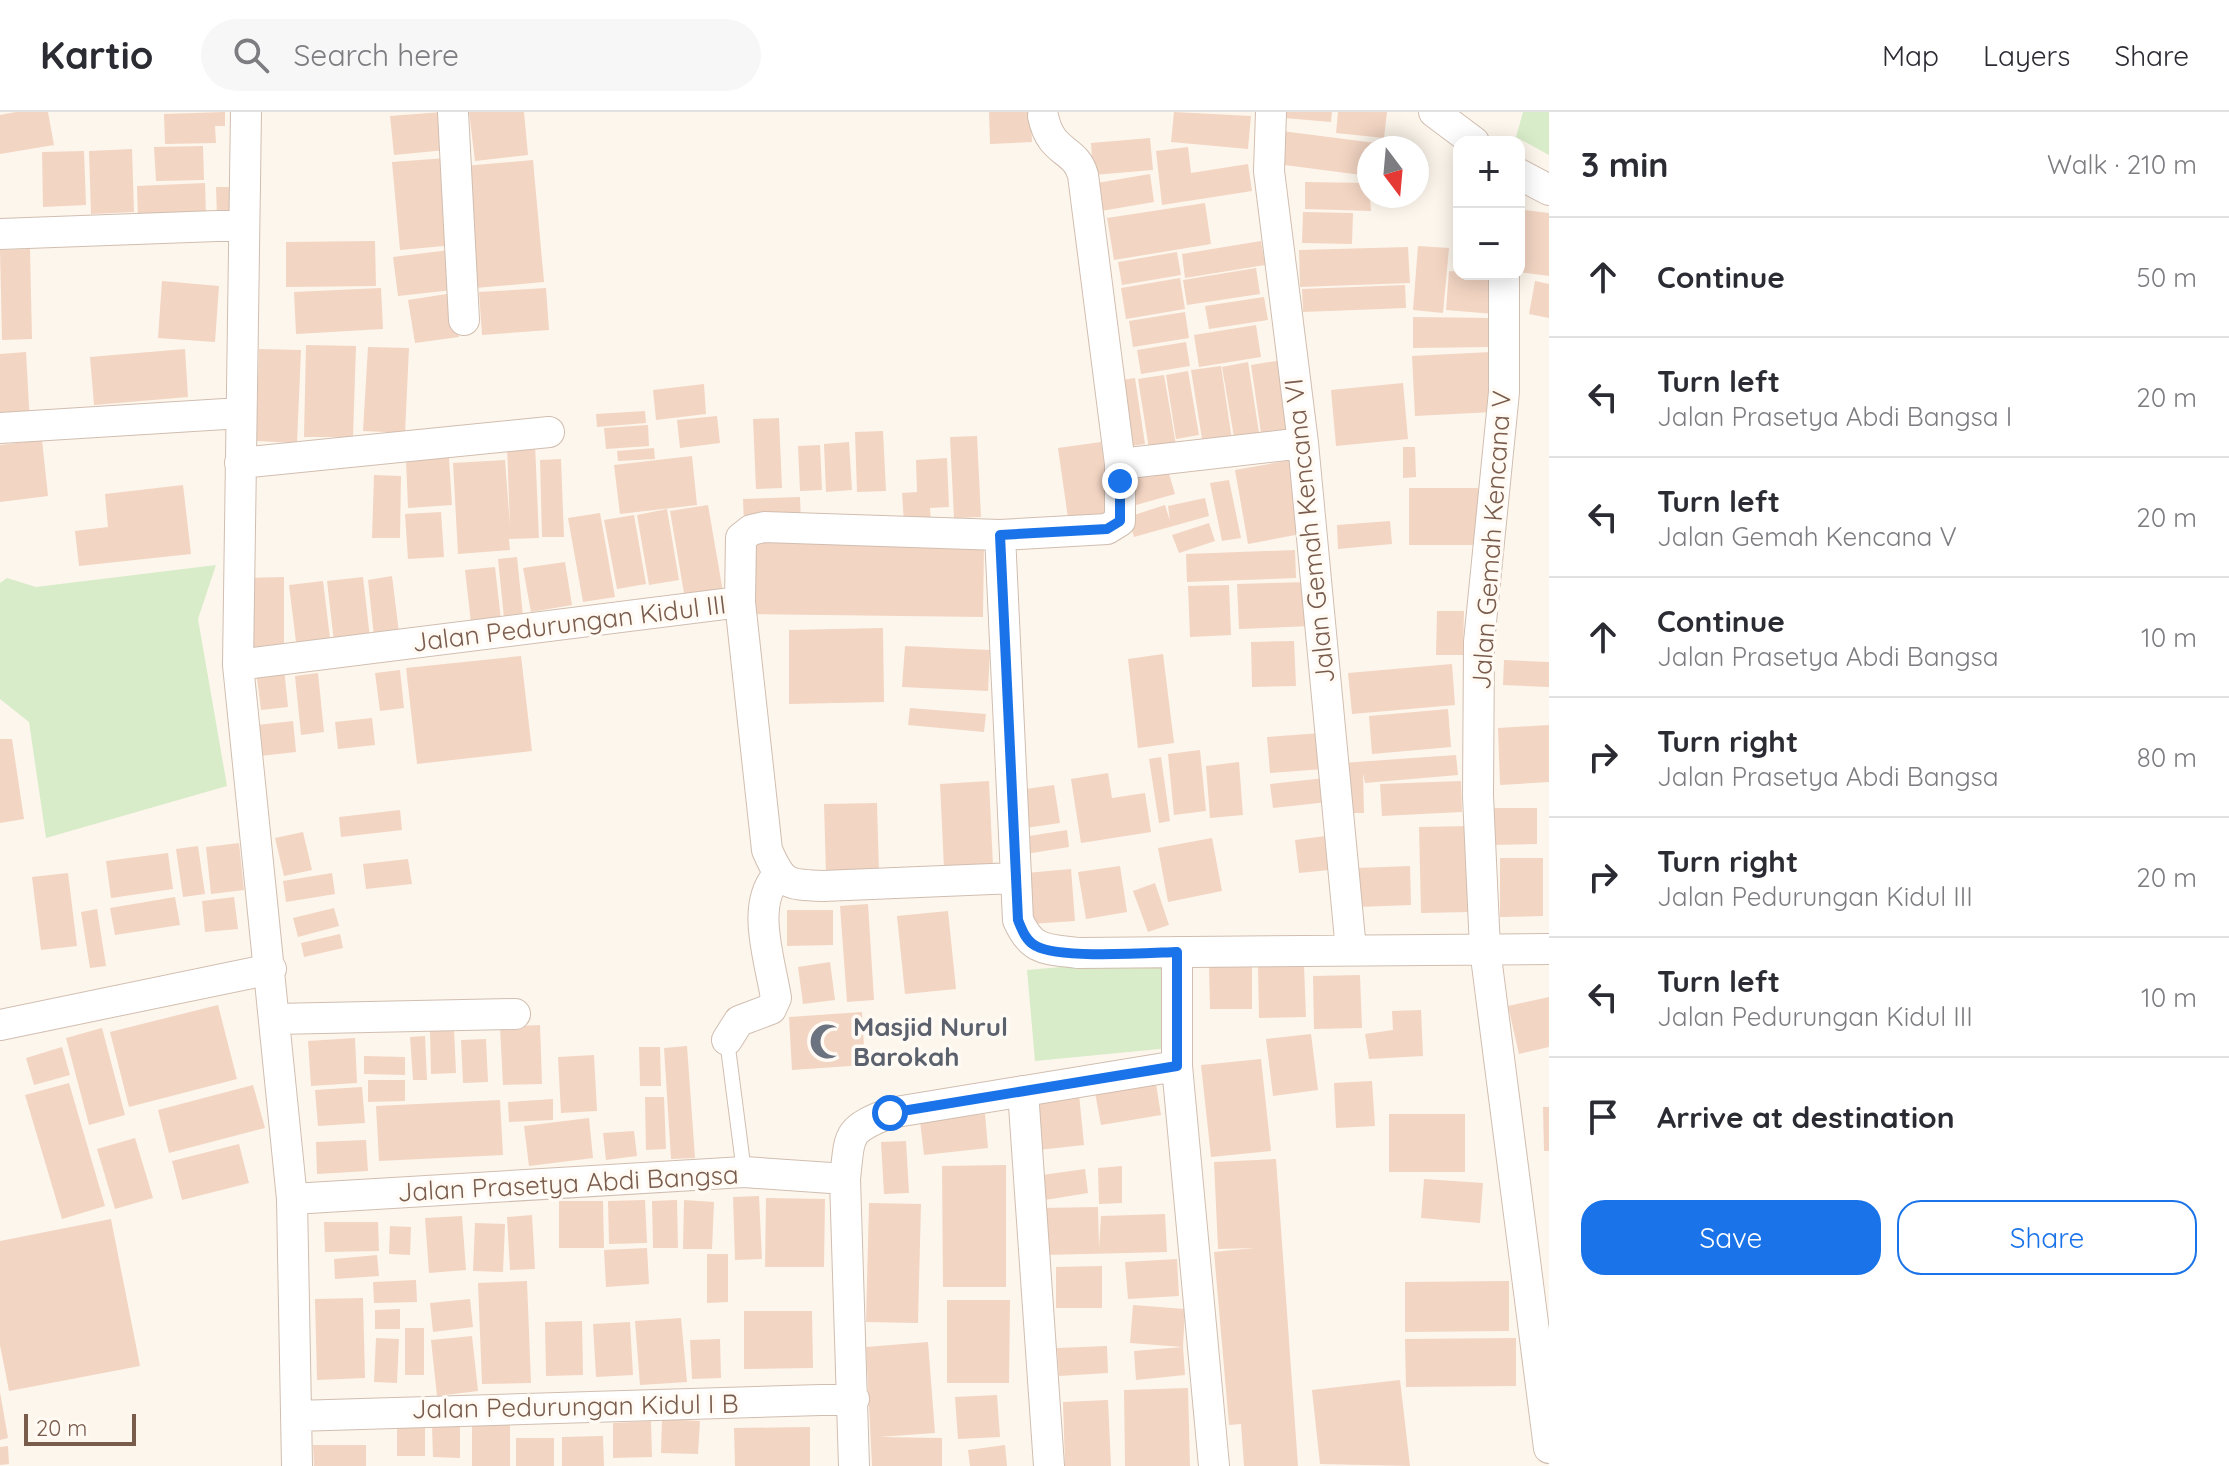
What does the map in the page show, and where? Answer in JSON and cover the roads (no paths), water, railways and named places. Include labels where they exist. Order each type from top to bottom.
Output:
[{"type":"street","points":[[246,112],[238,665],[292,1199],[297,1466]]},
{"type":"street","points":[[453,112],[464,320]]},
{"type":"street","name":"Jalan Gemah Kencana VI","points":[[1271,112],[1269,171],[1303,443],[1351,950]]},
{"type":"street","points":[[1434,112],[1475,131]]},
{"type":"street","points":[[1043,116],[1052,142],[1075,159],[1083,175],[1120,464],[1303,443]]},
{"type":"street","points":[[1525,177],[1549,190]]},
{"type":"street","points":[[0,234],[244,225]]},
{"type":"street","name":"Jalan Gemah Kencana V","points":[[1504,280],[1504,392],[1479,642],[1478,796],[1485,949],[1549,1448]]},
{"type":"street","points":[[0,428],[241,413]]},
{"type":"street","points":[[240,463],[549,432]]},
{"type":"street","name":"Jalan Pedurungan Kidul III","points":[[238,665],[740,602],[741,538],[751,530],[1000,535],[1107,529],[1120,521],[1120,464]]},
{"type":"street","points":[[1000,535],[1018,920],[1025,936],[1036,947],[1078,953],[1549,949]]},
{"type":"street","points":[[740,602],[767,850],[778,875],[792,885],[823,886],[1016,878]]},
{"type":"street","points":[[727,1040],[739,1021],[771,1009],[776,998],[762,903],[766,887],[778,875]]},
{"type":"street","points":[[1177,952],[1177,1066],[1214,1466]]},
{"type":"street","points":[[0,1025],[271,969]]},
{"type":"street","points":[[275,1019],[515,1014]]},
{"type":"street","points":[[854,1466],[845,1179],[849,1138],[871,1121],[890,1113],[1177,1066]]},
{"type":"street","points":[[1023,1091],[1049,1466]]},
{"type":"street","name":"Jalan Prasetya Abdi Bangsa","points":[[292,1199],[744,1172],[845,1179]]},
{"type":"street","name":"Jalan Pedurungan Kidul I B","points":[[296,1416],[854,1399]]},
{"type":"lane","points":[[727,1040],[744,1172]]},
{"type":"place","name":"Masjid Nurul Barokah","points":[[827,1041]]}]
